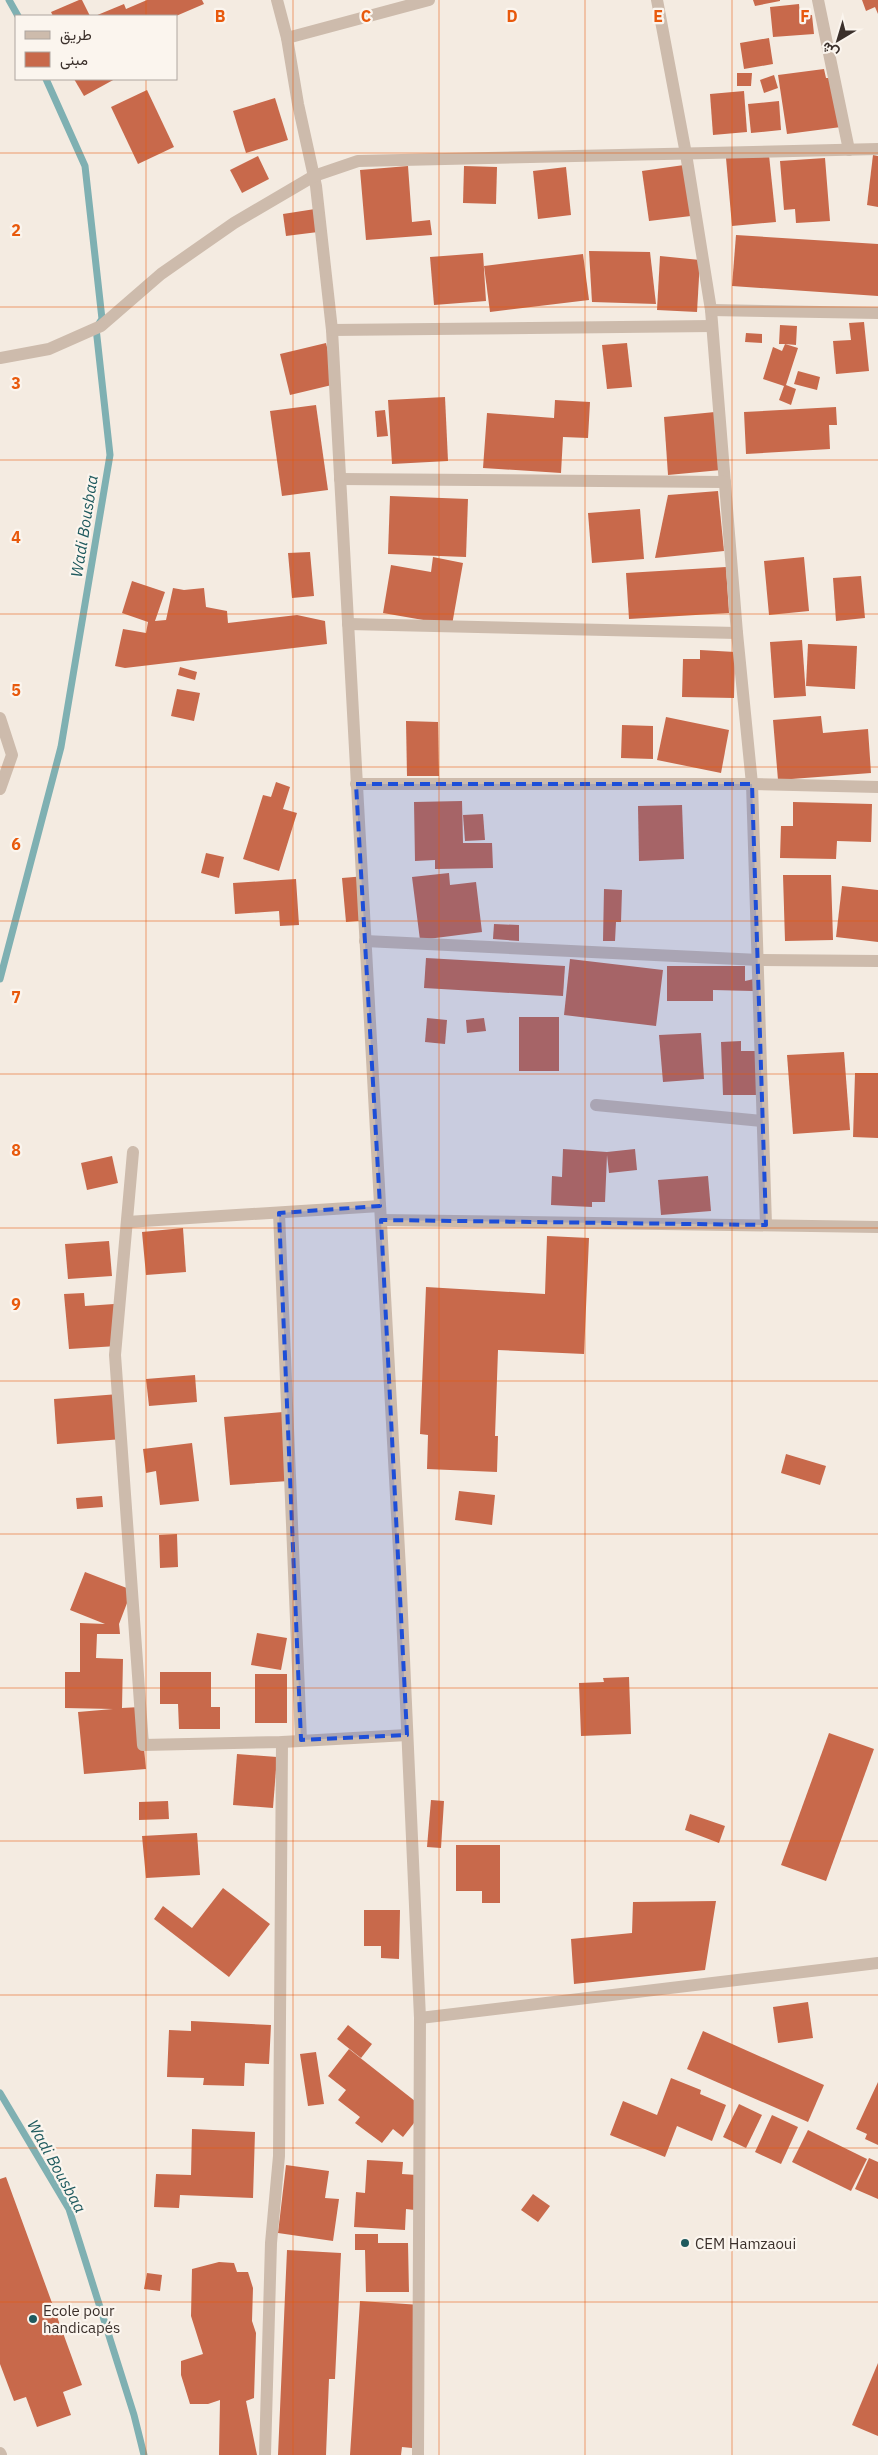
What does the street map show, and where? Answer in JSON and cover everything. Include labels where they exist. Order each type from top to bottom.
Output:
[{"type":"street","points":[[277,0],[287,38],[298,104],[314,176],[332,330],[381,1220],[420,2018],[418,2455]]},
{"type":"street","points":[[287,38],[428,0]]},
{"type":"street","points":[[657,0],[686,154],[711,310],[737,633],[752,784],[766,1225]]},
{"type":"street","points":[[818,0],[849,150]]},
{"type":"street","points":[[0,358],[49,349],[101,326],[177,263],[234,223],[314,176],[358,161],[878,149]]},
{"type":"street","points":[[711,310],[878,313]]},
{"type":"street","points":[[332,330],[712,326]]},
{"type":"street","points":[[340,480],[725,482]]},
{"type":"street","points":[[348,624],[737,633]]},
{"type":"street","points":[[0,718],[12,755],[0,789]]},
{"type":"street","points":[[356,784],[752,784],[878,787]]},
{"type":"street","points":[[365,940],[759,960],[878,961]]},
{"type":"street","points":[[596,1105],[762,1121]]},
{"type":"street","points":[[133,1152],[115,1355],[143,1745],[282,1742],[407,1735]]},
{"type":"street","points":[[127,1222],[380,1206]]},
{"type":"street","points":[[279,1213],[301,1740]]},
{"type":"street","points":[[381,1220],[878,1227]]},
{"type":"street","points":[[265,2455],[271,2243],[278,2156],[282,1742]]},
{"type":"street","points":[[420,2018],[878,1963]]},
{"type":"highlighted area","points":[[356,784],[752,784],[766,1225],[381,1220],[407,1735],[301,1740],[279,1213],[380,1206]]},
{"type":"building","points":[[82,0],[90,15],[52,15],[51,12]]},
{"type":"building","points":[[147,0],[202,0],[204,4],[178,15],[97,15],[124,4],[126,9]]},
{"type":"building","points":[[753,0],[780,0],[780,1],[755,6]]},
{"type":"building","points":[[862,0],[878,0],[878,14],[875,7],[866,11]]},
{"type":"building","points":[[799,4],[800,16],[812,15],[814,34],[773,37],[770,7]]},
{"type":"building","points":[[769,38],[773,64],[744,69],[740,43]]},
{"type":"building","points":[[824,69],[826,78],[833,78],[841,127],[787,134],[778,75]]},
{"type":"building","points":[[737,73],[752,73],[751,86],[737,86]]},
{"type":"building","points":[[774,75],[778,88],[764,93],[760,80]]},
{"type":"building","points":[[75,80],[113,80],[84,96]]},
{"type":"building","points":[[147,90],[174,147],[138,164],[111,107]]},
{"type":"building","points":[[744,91],[747,132],[713,135],[710,94]]},
{"type":"building","points":[[275,98],[288,140],[246,153],[233,111]]},
{"type":"building","points":[[779,101],[781,130],[751,133],[748,104]]},
{"type":"building","points":[[769,155],[776,222],[732,226],[726,158]]},
{"type":"building","points":[[873,155],[878,156],[878,207],[867,205]]},
{"type":"building","points":[[258,156],[269,179],[242,193],[230,170]]},
{"type":"building","points":[[825,158],[830,221],[796,223],[795,209],[784,210],[780,161]]},
{"type":"building","points":[[684,165],[691,216],[649,221],[642,171]]},
{"type":"building","points":[[408,166],[412,222],[430,220],[432,235],[366,240],[360,170]]},
{"type":"building","points":[[464,166],[497,167],[496,204],[463,203]]},
{"type":"building","points":[[566,167],[571,215],[538,219],[533,171]]},
{"type":"building","points":[[315,209],[318,232],[286,236],[283,214]]},
{"type":"building","points":[[736,235],[878,244],[878,296],[732,286]]},
{"type":"building","points":[[589,251],[650,252],[656,304],[592,302]]},
{"type":"building","points":[[483,253],[486,301],[434,305],[430,257]]},
{"type":"building","points":[[583,254],[589,300],[490,312],[484,266]]},
{"type":"building","points":[[660,256],[700,260],[697,312],[657,310]]},
{"type":"building","points":[[864,322],[869,371],[836,374],[833,341],[851,340],[849,323]]},
{"type":"building","points":[[780,325],[797,326],[796,345],[779,344]]},
{"type":"building","points":[[746,333],[762,334],[762,343],[745,342]]},
{"type":"building","points":[[326,343],[336,384],[290,395],[280,354]]},
{"type":"building","points":[[627,343],[632,387],[607,389],[602,345]]},
{"type":"building","points":[[785,344],[798,348],[786,385],[796,389],[791,405],[779,400],[784,386],[763,379],[773,347],[782,351]]},
{"type":"building","points":[[798,371],[820,377],[817,390],[794,384]]},
{"type":"building","points":[[445,397],[448,461],[392,464],[388,400]]},
{"type":"building","points":[[555,400],[590,402],[588,438],[563,437],[561,473],[483,468],[487,413],[554,418]]},
{"type":"building","points":[[316,405],[328,490],[282,496],[270,411]]},
{"type":"building","points":[[836,407],[837,425],[829,425],[830,449],[746,454],[744,412]]},
{"type":"building","points":[[385,410],[388,436],[377,437],[375,411]]},
{"type":"building","points":[[715,412],[721,470],[668,475],[664,417]]},
{"type":"building","points":[[718,491],[724,551],[655,558],[668,495]]},
{"type":"building","points":[[390,496],[468,499],[466,557],[388,554]]},
{"type":"building","points":[[640,509],[644,559],[592,563],[588,513]]},
{"type":"building","points":[[310,552],[314,596],[292,598],[288,553]]},
{"type":"building","points":[[433,557],[463,563],[452,625],[383,613],[391,565],[431,572]]},
{"type":"building","points":[[804,557],[809,611],[769,615],[764,561]]},
{"type":"building","points":[[726,567],[729,613],[629,619],[626,573]]},
{"type":"building","points":[[861,576],[865,618],[836,621],[833,578]]},
{"type":"building","points":[[132,581],[165,592],[155,621],[166,620],[173,588],[184,590],[204,588],[206,607],[227,611],[228,623],[297,615],[325,621],[327,644],[125,668],[115,666],[123,629],[146,633],[148,622],[122,613]]},
{"type":"building","points":[[802,640],[806,696],[774,698],[770,642]]},
{"type":"building","points":[[808,644],[857,646],[855,689],[806,686]]},
{"type":"building","points":[[700,650],[735,652],[734,698],[682,697],[683,659],[700,659]]},
{"type":"building","points":[[180,667],[197,672],[195,680],[178,675]]},
{"type":"building","points":[[177,689],[200,693],[194,721],[171,716]]},
{"type":"building","points":[[821,716],[823,733],[868,729],[871,773],[778,780],[773,720]]},
{"type":"building","points":[[666,717],[729,730],[721,773],[657,760]]},
{"type":"building","points":[[406,721],[438,722],[439,776],[407,776]]},
{"type":"building","points":[[622,725],[653,726],[653,759],[621,758]]},
{"type":"building","points":[[276,782],[290,787],[283,809],[297,813],[279,871],[243,859],[263,795],[271,797]]},
{"type":"building","points":[[462,801],[463,843],[492,843],[493,868],[435,869],[435,860],[415,861],[414,802]]},
{"type":"building","points":[[793,802],[872,804],[871,842],[837,841],[836,859],[780,858],[781,826],[793,826]]},
{"type":"building","points":[[682,805],[684,859],[639,861],[638,806]]},
{"type":"building","points":[[483,814],[485,840],[465,841],[463,815]]},
{"type":"building","points":[[206,853],[224,857],[219,878],[201,873]]},
{"type":"building","points":[[449,873],[450,885],[476,882],[482,932],[420,940],[412,877]]},
{"type":"building","points":[[783,875],[831,875],[833,940],[785,941]]},
{"type":"building","points":[[366,876],[370,920],[346,922],[342,878]]},
{"type":"building","points":[[296,879],[299,925],[280,926],[279,911],[235,914],[233,883]]},
{"type":"building","points":[[842,886],[878,890],[878,942],[836,937]]},
{"type":"building","points":[[604,889],[622,890],[621,922],[616,922],[615,941],[603,941]]},
{"type":"building","points":[[494,924],[519,925],[519,941],[493,939]]},
{"type":"building","points":[[426,958],[565,966],[563,996],[424,988]]},
{"type":"building","points":[[570,959],[663,970],[656,1026],[564,1015]]},
{"type":"building","points":[[667,966],[745,966],[745,981],[754,979],[753,991],[713,990],[713,1001],[667,1001]]},
{"type":"building","points":[[519,1017],[559,1017],[559,1071],[519,1071]]},
{"type":"building","points":[[427,1018],[447,1020],[445,1044],[425,1042]]},
{"type":"building","points":[[484,1018],[486,1031],[467,1033],[466,1020]]},
{"type":"building","points":[[701,1033],[704,1079],[663,1082],[659,1035]]},
{"type":"building","points":[[741,1041],[741,1051],[757,1051],[758,1095],[723,1095],[721,1042]]},
{"type":"building","points":[[844,1052],[850,1130],[793,1134],[787,1055]]},
{"type":"building","points":[[855,1073],[878,1073],[878,1138],[853,1137]]},
{"type":"building","points":[[563,1149],[607,1152],[635,1149],[637,1170],[609,1173],[607,1155],[605,1202],[592,1202],[592,1207],[551,1205],[552,1176],[562,1177]]},
{"type":"building","points":[[112,1156],[118,1183],[87,1190],[81,1163]]},
{"type":"building","points":[[708,1176],[711,1211],[661,1215],[658,1180]]},
{"type":"building","points":[[183,1228],[186,1272],[146,1275],[142,1232]]},
{"type":"building","points":[[547,1236],[589,1238],[584,1354],[498,1350],[495,1436],[498,1436],[497,1472],[427,1469],[428,1435],[420,1434],[426,1287],[545,1294]]},
{"type":"building","points":[[109,1241],[112,1276],[68,1279],[65,1244]]},
{"type":"building","points":[[84,1293],[85,1306],[114,1304],[117,1346],[69,1349],[64,1294]]},
{"type":"building","points":[[195,1375],[197,1402],[149,1406],[146,1379]]},
{"type":"building","points":[[119,1394],[123,1439],[57,1444],[54,1399]]},
{"type":"building","points":[[283,1412],[289,1481],[230,1485],[224,1417]]},
{"type":"building","points":[[192,1443],[199,1501],[160,1505],[156,1471],[146,1473],[143,1449]]},
{"type":"building","points":[[786,1454],[826,1466],[820,1485],[781,1473]]},
{"type":"building","points":[[459,1491],[495,1495],[492,1525],[455,1520]]},
{"type":"building","points":[[102,1496],[103,1507],[77,1509],[76,1498]]},
{"type":"building","points":[[177,1534],[178,1567],[160,1568],[159,1535]]},
{"type":"building","points":[[85,1572],[132,1590],[119,1624],[120,1634],[97,1634],[96,1658],[123,1659],[122,1708],[140,1707],[146,1769],[84,1774],[78,1712],[113,1709],[65,1708],[65,1672],[80,1672],[80,1623],[105,1624],[70,1610]]},
{"type":"building","points":[[257,1633],[287,1638],[281,1670],[251,1665]]},
{"type":"building","points":[[160,1672],[211,1672],[211,1707],[220,1707],[220,1729],[179,1729],[178,1704],[160,1704]]},
{"type":"building","points":[[255,1674],[287,1674],[287,1723],[255,1723]]},
{"type":"building","points":[[629,1677],[631,1734],[581,1736],[579,1683],[604,1682],[603,1678]]},
{"type":"building","points":[[829,1733],[874,1749],[826,1881],[781,1865]]},
{"type":"building","points":[[237,1754],[277,1757],[273,1808],[233,1805]]},
{"type":"building","points":[[431,1800],[444,1801],[441,1848],[427,1847]]},
{"type":"building","points":[[168,1801],[169,1819],[139,1820],[139,1802]]},
{"type":"building","points":[[690,1814],[725,1826],[719,1843],[685,1830]]},
{"type":"building","points":[[197,1833],[200,1875],[146,1878],[142,1836]]},
{"type":"building","points":[[456,1845],[500,1845],[500,1903],[482,1903],[482,1891],[456,1891]]},
{"type":"building","points":[[223,1888],[270,1924],[229,1977],[154,1919],[163,1906],[192,1928]]},
{"type":"building","points":[[716,1901],[705,1970],[574,1984],[571,1939],[632,1933],[633,1902]]},
{"type":"building","points":[[364,1910],[400,1910],[399,1959],[381,1958],[381,1946],[364,1946]]},
{"type":"building","points":[[808,2002],[813,2038],[778,2043],[773,2007]]},
{"type":"building","points":[[191,2021],[271,2025],[269,2064],[245,2063],[244,2086],[203,2085],[204,2078],[167,2077],[169,2030],[191,2031]]},
{"type":"building","points":[[348,2025],[372,2044],[361,2058],[337,2039]]},
{"type":"building","points":[[703,2031],[824,2085],[808,2122],[687,2069]]},
{"type":"building","points":[[349,2049],[425,2109],[403,2137],[393,2129],[382,2143],[355,2123],[360,2117],[338,2100],[346,2090],[328,2076]]},
{"type":"building","points":[[316,2052],[324,2104],[308,2106],[300,2054]]},
{"type":"building","points":[[671,2078],[701,2090],[700,2094],[726,2105],[712,2141],[677,2126],[665,2157],[610,2135],[623,2101],[657,2115]]},
{"type":"building","points":[[878,2082],[878,2145],[865,2139],[867,2134],[856,2129]]},
{"type":"building","points":[[739,2104],[762,2115],[746,2148],[723,2137]]},
{"type":"building","points":[[772,2115],[798,2127],[781,2164],[755,2152]]},
{"type":"building","points":[[192,2129],[255,2132],[253,2198],[180,2195],[179,2208],[154,2207],[156,2174],[191,2175]]},
{"type":"building","points":[[808,2130],[867,2159],[851,2191],[792,2162]]},
{"type":"building","points":[[869,2158],[878,2162],[878,2199],[855,2189]]},
{"type":"building","points":[[367,2160],[403,2162],[402,2174],[417,2175],[415,2210],[406,2209],[405,2230],[354,2227],[356,2192],[365,2193]]},
{"type":"building","points":[[286,2165],[329,2171],[325,2198],[339,2199],[333,2241],[278,2233]]},
{"type":"building","name":"Ecole pour handicapés","points":[[6,2177],[82,2385],[63,2392],[71,2415],[37,2427],[26,2397],[14,2401],[0,2364],[0,2179]]},
{"type":"building","points":[[533,2194],[550,2206],[538,2222],[521,2210]]},
{"type":"building","points":[[355,2234],[378,2234],[378,2243],[408,2243],[409,2292],[366,2292],[365,2250],[355,2250]]},
{"type":"building","points":[[287,2250],[341,2253],[335,2379],[329,2379],[326,2455],[278,2455]]},
{"type":"building","points":[[219,2262],[234,2263],[237,2272],[248,2272],[253,2288],[252,2321],[256,2333],[254,2398],[246,2401],[257,2455],[219,2455],[220,2400],[208,2404],[190,2404],[181,2375],[181,2361],[203,2354],[191,2316],[192,2269]]},
{"type":"building","points":[[147,2273],[162,2275],[160,2291],[144,2289]]},
{"type":"building","points":[[360,2301],[421,2305],[412,2448],[402,2447],[401,2455],[350,2455]]},
{"type":"building","points":[[878,2363],[878,2436],[852,2425]]},
{"type":"waterway","name":"Wadi Bousbaa","points":[[9,0],[17,15]]},
{"type":"waterway","name":"Wadi Bousbaa","points":[[0,979],[61,747],[110,455],[96,328],[102,319],[85,166],[46,80]]},
{"type":"waterway","name":"Wadi Bousbaa","points":[[0,2093],[69,2209],[134,2415],[144,2455]]},
{"type":"place","name":"CEM Hamzaoui","points":[[685,2243]]},
{"type":"place","name":"Ecole pour handicapés","points":[[33,2319]]}]
